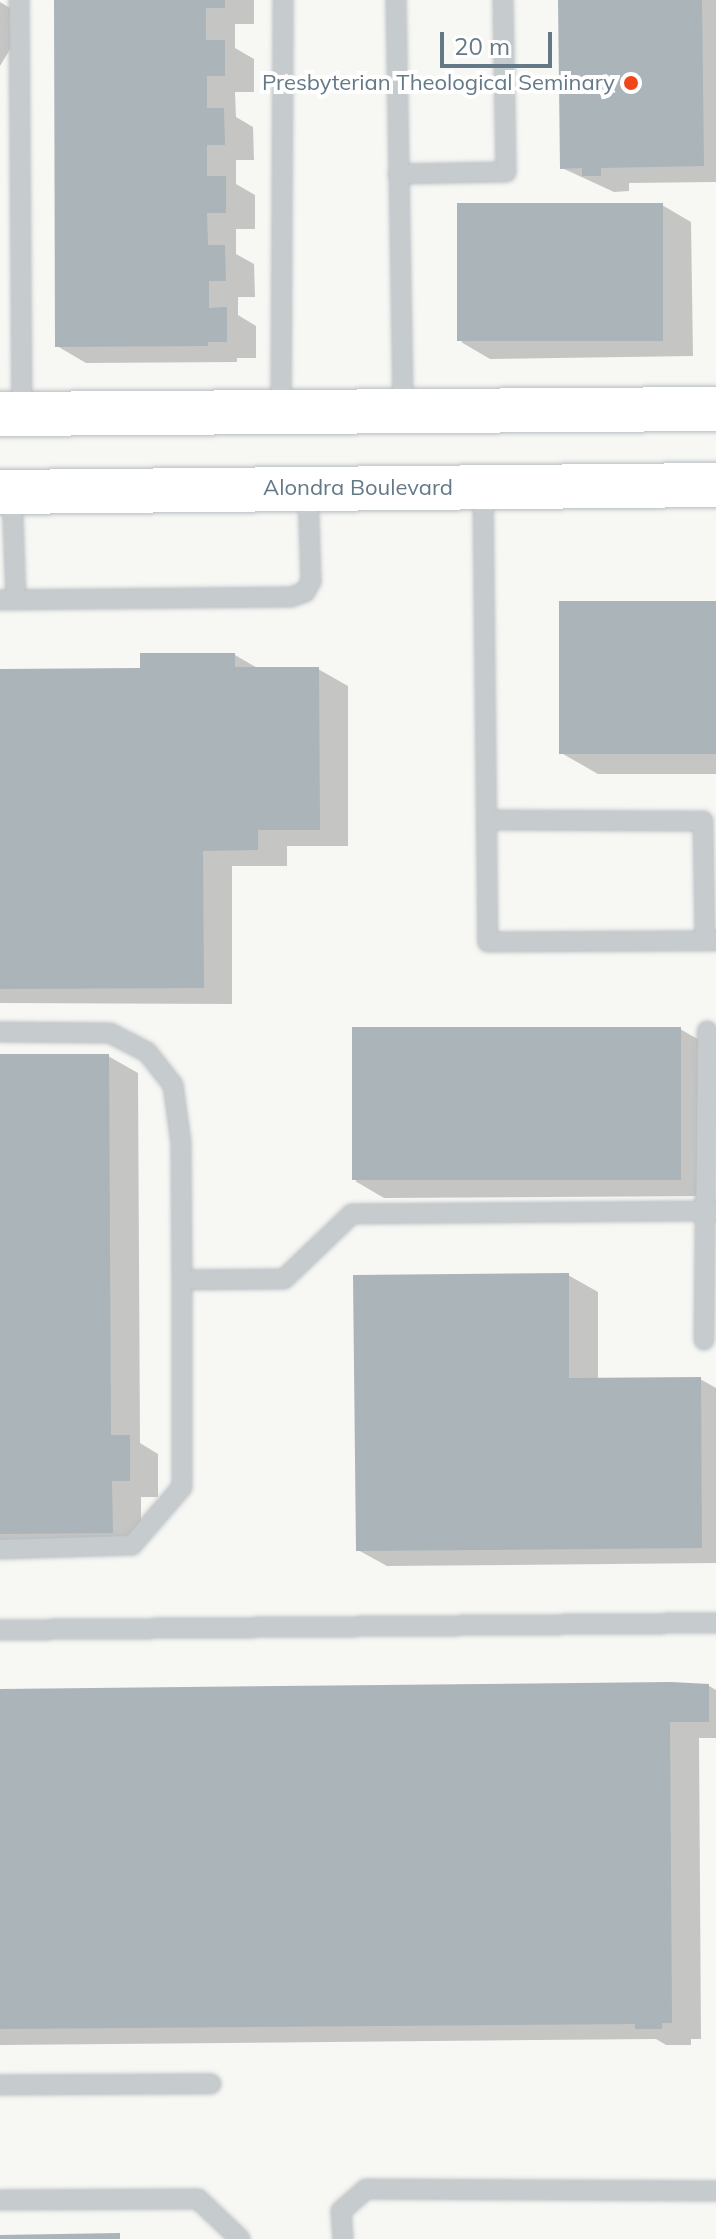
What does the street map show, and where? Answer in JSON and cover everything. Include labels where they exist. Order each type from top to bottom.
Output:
[{"type":"main road","points":[[11,414],[716,409]]},
{"type":"main road","name":"Alondra Boulevard","points":[[6,492],[716,485]]},
{"type":"lane","points":[[11,414],[19,0]]},
{"type":"lane","points":[[281,412],[283,0]]},
{"type":"lane","points":[[396,0],[403,411]]},
{"type":"lane","points":[[398,174],[506,172],[503,0]]},
{"type":"lane","points":[[483,487],[488,942],[710,941],[703,821],[487,820]]},
{"type":"lane","points":[[6,492],[8,600],[291,597],[305,592],[311,581],[308,489]]},
{"type":"lane","points":[[704,1340],[710,1211],[707,1031]]},
{"type":"lane","points":[[0,1032],[110,1033],[147,1052],[173,1085],[181,1143],[182,1280],[182,1487],[132,1545],[0,1549]]},
{"type":"lane","points":[[182,1280],[284,1279],[352,1214],[710,1211]]},
{"type":"lane","points":[[0,1630],[716,1623]]},
{"type":"lane","points":[[0,2085],[211,2084]]},
{"type":"lane","points":[[343,2239],[341,2211],[366,2189],[716,2191]]},
{"type":"lane","points":[[0,2200],[198,2199],[240,2239]]},
{"type":"building","points":[[54,0],[225,0],[225,8],[206,8],[206,40],[225,40],[225,76],[207,76],[207,108],[224,108],[225,145],[207,145],[207,176],[226,176],[226,213],[207,213],[208,245],[225,245],[226,281],[209,281],[209,308],[227,307],[227,342],[208,342],[208,346],[55,347]]},
{"type":"building","name":"Presbyterian Theological Seminary","points":[[558,0],[702,0],[704,166],[601,168],[601,176],[582,176],[582,168],[560,169]]},
{"type":"building","points":[[457,203],[663,203],[663,341],[457,341]]},
{"type":"building","points":[[559,601],[716,601],[716,754],[559,754]]},
{"type":"building","points":[[140,653],[235,653],[235,667],[319,667],[320,830],[258,830],[258,850],[203,851],[204,988],[0,989],[0,669],[140,668]]},
{"type":"building","points":[[352,1027],[681,1027],[681,1180],[352,1180]]},
{"type":"building","points":[[0,1054],[109,1054],[111,1435],[130,1435],[130,1481],[112,1481],[113,1533],[0,1534]]},
{"type":"building","points":[[569,1273],[569,1378],[701,1377],[702,1548],[356,1551],[353,1275]]},
{"type":"building","points":[[709,1684],[709,1722],[670,1722],[672,2023],[662,2023],[662,2029],[635,2029],[635,2024],[0,2029],[0,1689]]},
{"type":"building","points":[[120,2233],[120,2239],[0,2239],[0,2235]]},
{"type":"place","name":"Presbyterian Theological Seminary","points":[[631,83]]}]
